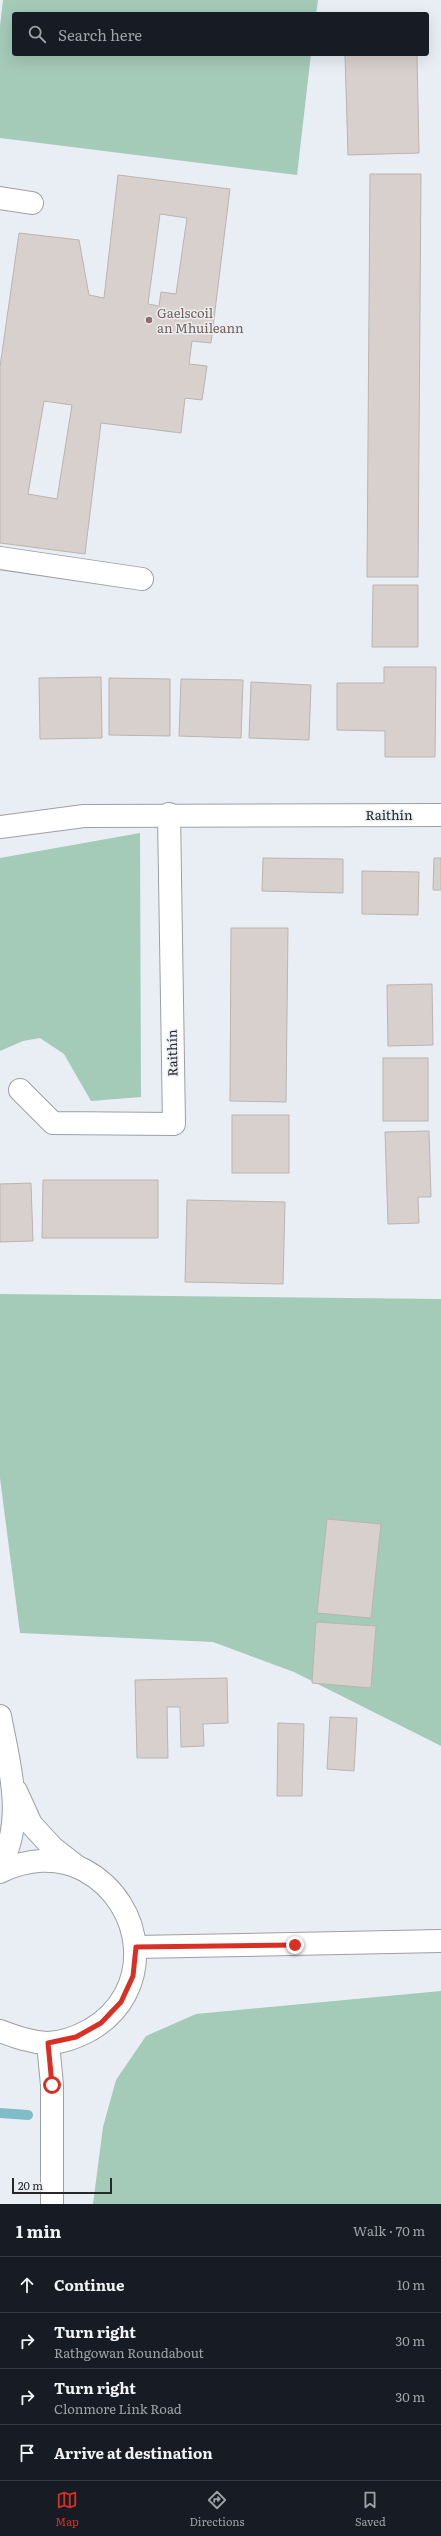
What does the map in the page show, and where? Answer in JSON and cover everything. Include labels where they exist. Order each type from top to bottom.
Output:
[{"type":"street","points":[[0,198],[32,203]]},
{"type":"street","points":[[0,558],[142,579]]},
{"type":"street","name":"Raithín","points":[[20,1090],[53,1123],[174,1124],[169,814]]},
{"type":"street","name":"Raithín","points":[[0,827],[84,816],[169,814],[441,815]]},
{"type":"street","points":[[0,1716],[12,1783],[14,1824],[7,1853],[0,1865]]},
{"type":"street","points":[[0,2031],[23,2040],[48,2043],[76,2037],[101,2023],[121,2002],[133,1976],[136,1947],[130,1921],[118,1898],[100,1879],[76,1866],[53,1848],[31,1824],[12,1783]]},
{"type":"street","points":[[0,1872],[13,1866],[34,1861],[55,1861],[76,1866]]},
{"type":"street","points":[[136,1947],[441,1941]]},
{"type":"street","points":[[48,2043],[52,2085],[52,2204]]},
{"type":"green space","points":[[3,0],[318,0],[316,12],[12,12],[12,56],[311,56],[297,175],[0,138],[0,26]]},
{"type":"green space","points":[[140,833],[141,1097],[91,1101],[64,1054],[40,1038],[23,1041],[0,1051],[0,858]]},
{"type":"green space","points":[[0,1294],[441,1299],[441,1746],[294,1672],[213,1642],[20,1633],[0,1478]]},
{"type":"green space","points":[[441,1991],[441,2204],[93,2204],[103,2127],[116,2080],[146,2036],[196,2014]]},
{"type":"building","points":[[345,56],[417,56],[419,153],[348,155]]},
{"type":"building","points":[[370,174],[421,174],[418,577],[367,577]]},
{"type":"building","points":[[118,175],[230,189],[211,343],[192,341],[189,364],[207,366],[202,400],[185,398],[181,433],[101,423],[85,554],[0,543],[0,367],[19,233],[79,240],[89,295],[104,298]],"holes":[[[160,214],[187,218],[176,294],[161,292],[159,306],[148,304]],[[44,401],[72,405],[57,499],[28,494]]]},
{"type":"building","points":[[373,585],[418,585],[418,647],[372,647]]},
{"type":"building","points":[[384,667],[436,667],[435,757],[385,757],[385,731],[337,730],[337,683],[384,683]]},
{"type":"building","points":[[101,677],[102,738],[40,739],[39,678]]},
{"type":"building","points":[[109,678],[170,679],[170,736],[109,735]]},
{"type":"building","points":[[181,679],[243,680],[241,738],[179,736]]},
{"type":"building","points":[[251,682],[311,685],[309,740],[249,738]]},
{"type":"building","points":[[263,858],[343,859],[343,893],[262,891]]},
{"type":"building","points":[[434,858],[441,858],[441,890],[433,890]]},
{"type":"building","points":[[362,871],[419,872],[418,915],[362,914]]},
{"type":"building","points":[[231,928],[288,928],[286,1102],[230,1101]]},
{"type":"building","points":[[432,984],[433,1045],[388,1046],[387,985]]},
{"type":"building","points":[[383,1058],[428,1058],[428,1121],[383,1121]]},
{"type":"building","points":[[232,1115],[289,1115],[289,1173],[232,1173]]},
{"type":"building","points":[[429,1131],[431,1197],[418,1197],[419,1223],[388,1224],[385,1132]]},
{"type":"building","points":[[43,1180],[158,1180],[158,1238],[42,1238]]},
{"type":"building","points":[[31,1183],[33,1241],[0,1242],[0,1184]]},
{"type":"building","points":[[187,1200],[285,1202],[283,1284],[185,1282]]},
{"type":"building","points":[[327,1519],[381,1524],[371,1618],[317,1613]]},
{"type":"building","points":[[316,1622],[376,1626],[371,1688],[312,1683]]},
{"type":"building","points":[[227,1678],[228,1723],[203,1724],[204,1746],[181,1747],[180,1707],[167,1707],[168,1758],[137,1758],[135,1680]]},
{"type":"building","points":[[330,1717],[357,1718],[354,1771],[327,1769]]},
{"type":"building","points":[[278,1723],[304,1724],[302,1796],[277,1796]]},
{"type":"waterway","points":[[0,2113],[28,2115]]},
{"type":"place","name":"Gaelscoil an Mhuileann","points":[[149,320]]},
{"type":"route","points":[[52,2085],[48,2043],[76,2037],[101,2023],[121,2002],[133,1976],[136,1947],[295,1945]]}]
